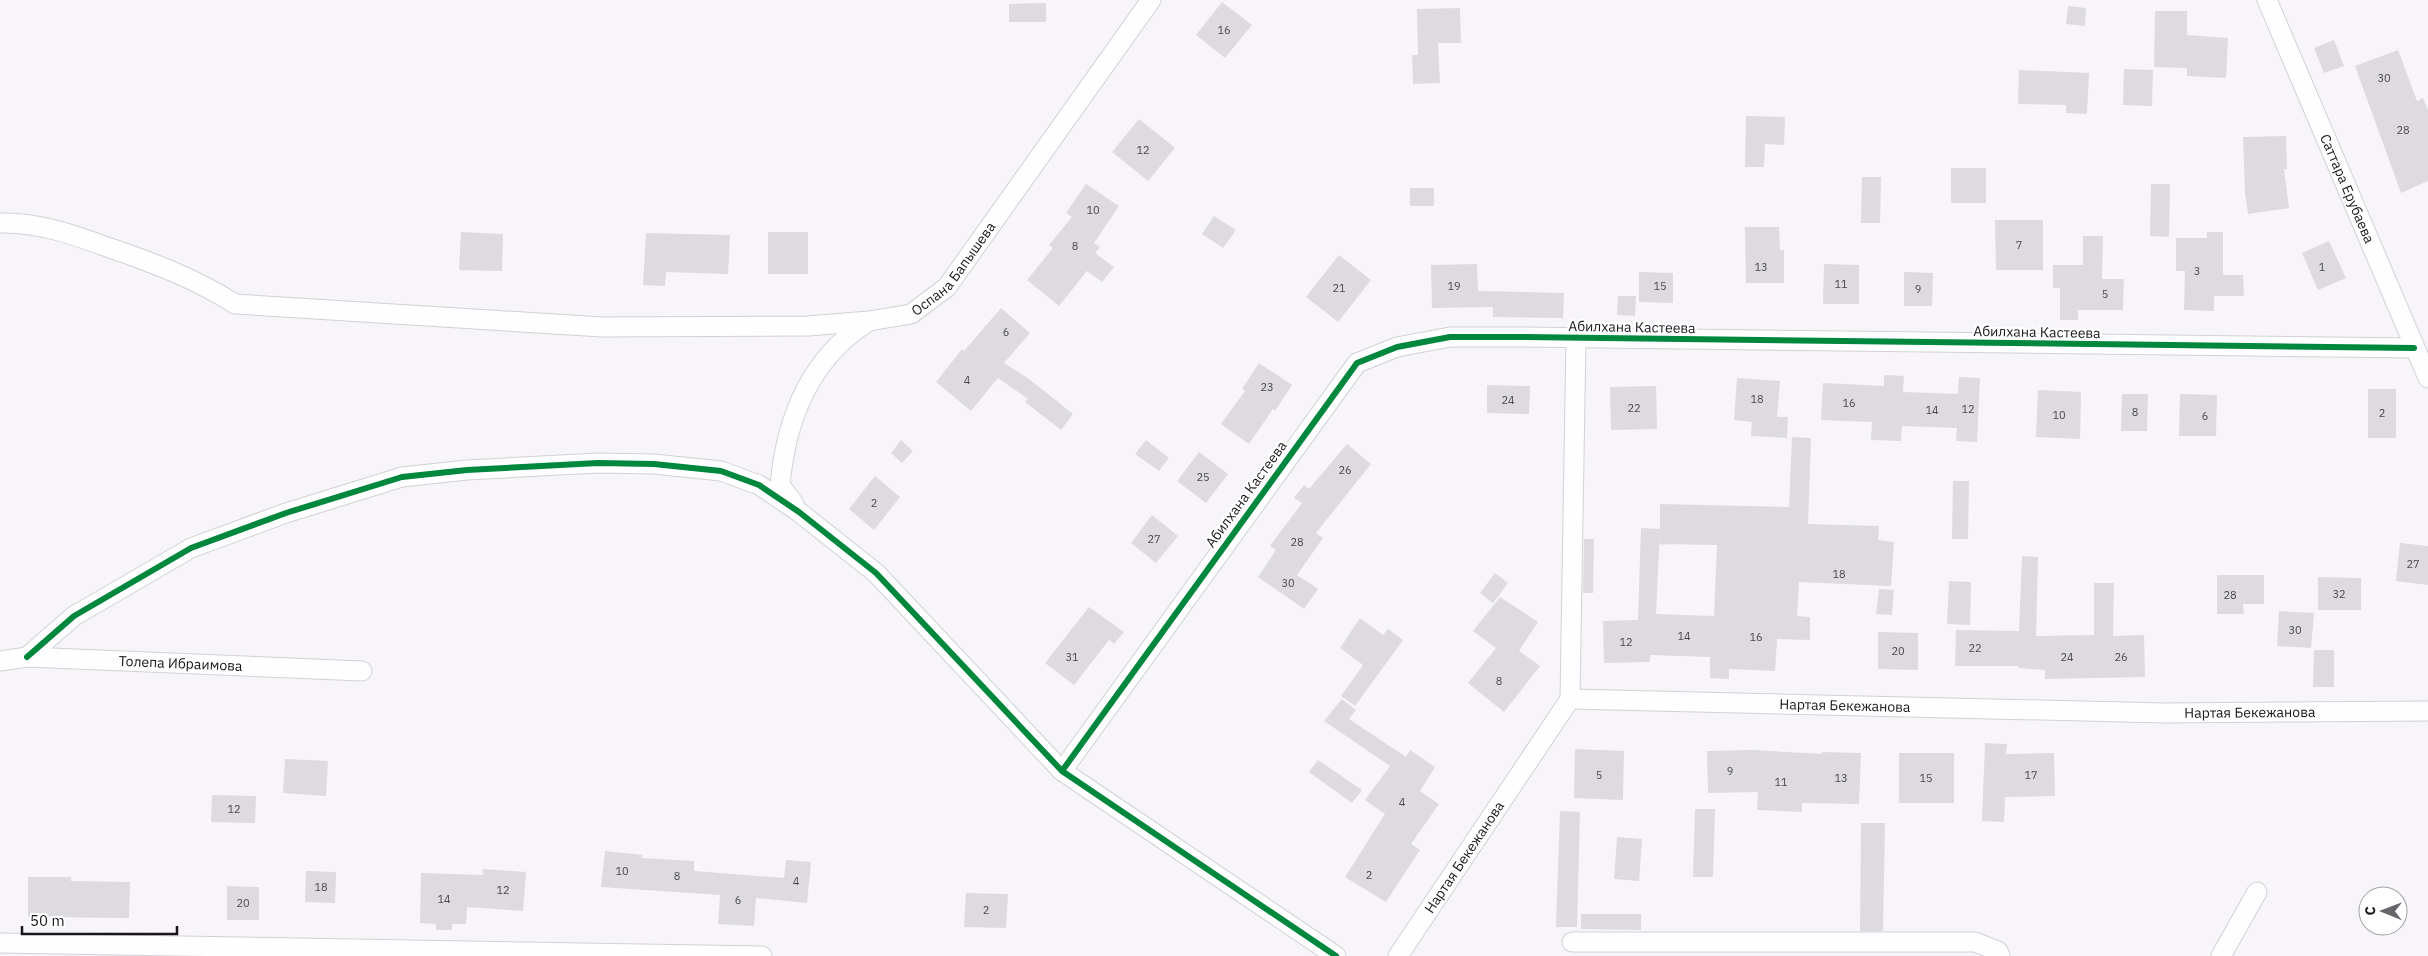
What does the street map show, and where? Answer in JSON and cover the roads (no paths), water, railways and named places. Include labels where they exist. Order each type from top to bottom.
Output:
[{"type":"street","name":"Оспана Бапышева","points":[[799,512],[780,484],[783,448],[790,425],[813,375],[845,336],[869,321],[910,314],[947,287],[1151,0]]},
{"type":"street","name":"Саттара Ерубаева","points":[[2267,0],[2428,378]]},
{"type":"street","points":[[0,222],[26,222],[65,232],[172,270],[204,284],[235,304],[602,327],[808,326],[869,321]]},
{"type":"street","name":"Абилхана Кастеева","points":[[1062,771],[1357,363],[1398,347],[1450,337],[2414,348]]},
{"type":"street","points":[[1570,699],[1576,338]]},
{"type":"street","points":[[27,657],[74,616],[191,548],[304,507],[402,477],[467,470],[598,463],[654,464],[721,470],[759,486],[799,512],[876,573],[1062,771],[1336,956]]},
{"type":"street","name":"Толепа Ибраимова","points":[[0,661],[27,657],[362,672]]},
{"type":"street","name":"Нартая Бекежанова","points":[[1398,956],[1570,699],[2165,713],[2428,711]]},
{"type":"street","points":[[2221,956],[2257,892]]},
{"type":"street","points":[[1572,942],[1628,948],[1974,942],[1998,951],[2000,956]]},
{"type":"street","points":[[0,943],[762,956]]}]
